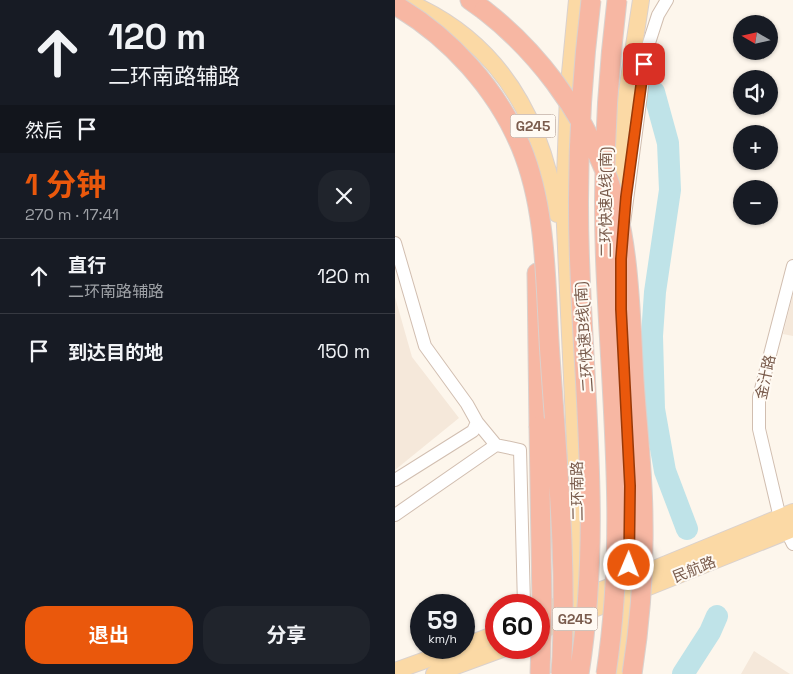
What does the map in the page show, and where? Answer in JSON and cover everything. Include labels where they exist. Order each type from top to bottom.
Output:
[{"type":"highway","points":[[470,0],[518,39],[553,81],[589,137],[605,172],[615,205],[629,298],[643,518],[641,597],[632,674]]},
{"type":"highway","name":"二环快速B线(南)","points":[[579,674],[588,602],[592,525],[590,440],[578,206],[581,105],[591,0]]},
{"type":"highway","name":"二环快速A线(南)","points":[[605,674],[614,604],[618,516],[616,439],[606,272],[604,170],[608,97],[619,0]]},
{"type":"highway","points":[[395,4],[441,37],[480,80],[503,111],[521,148],[529,170],[540,221],[554,412],[562,580],[561,674]]},
{"type":"highway","points":[[529,170],[537,252],[542,606],[539,674]]},
{"type":"main road","name":"G245","points":[[403,0],[450,25],[496,65],[519,98],[536,132],[547,164],[555,204],[568,308]]},
{"type":"main road","points":[[568,308],[564,240],[565,160],[568,94],[577,0]]},
{"type":"main road","points":[[617,674],[628,588],[630,486],[618,255],[615,68],[619,0]]},
{"type":"main road","points":[[617,171],[622,122],[641,0]]},
{"type":"main road","name":"二环南路","points":[[568,308],[577,487],[574,674]]},
{"type":"main road","name":"民航路","points":[[550,626],[575,616],[628,588],[789,527]]},
{"type":"main road","name":"民航路","points":[[550,609],[576,599],[628,588]]},
{"type":"main road","points":[[434,674],[485,655]]},
{"type":"main road","points":[[395,671],[428,659]]},
{"type":"street","points":[[623,338],[623,237],[638,108],[650,36],[658,15],[667,0]]},
{"type":"street","points":[[395,4],[422,11],[450,25]]},
{"type":"street","points":[[395,243],[425,346],[467,404],[477,422],[496,445],[521,450],[524,594]]},
{"type":"street","name":"金汁路","points":[[789,527],[759,429],[759,397],[793,266]]},
{"type":"street","points":[[395,480],[473,431],[477,422]]},
{"type":"street","points":[[395,515],[496,445]]},
{"type":"street","points":[[623,674],[628,588]]},
{"type":"street","points":[[570,674],[575,616]]},
{"type":"shaded area","points":[[793,294],[793,336],[783,334]]},
{"type":"shaded area","points":[[395,297],[412,357],[459,418],[395,470]]},
{"type":"shaded area","points":[[754,651],[790,674],[741,674]]},
{"type":"waterway","points":[[654,92],[668,143],[670,190],[655,292],[652,336],[654,409],[665,471],[687,529]]},
{"type":"waterway","points":[[683,674],[710,632],[717,616]]},
{"type":"route","points":[[629,565],[630,486],[621,309],[621,259],[626,197],[644,64]]}]
